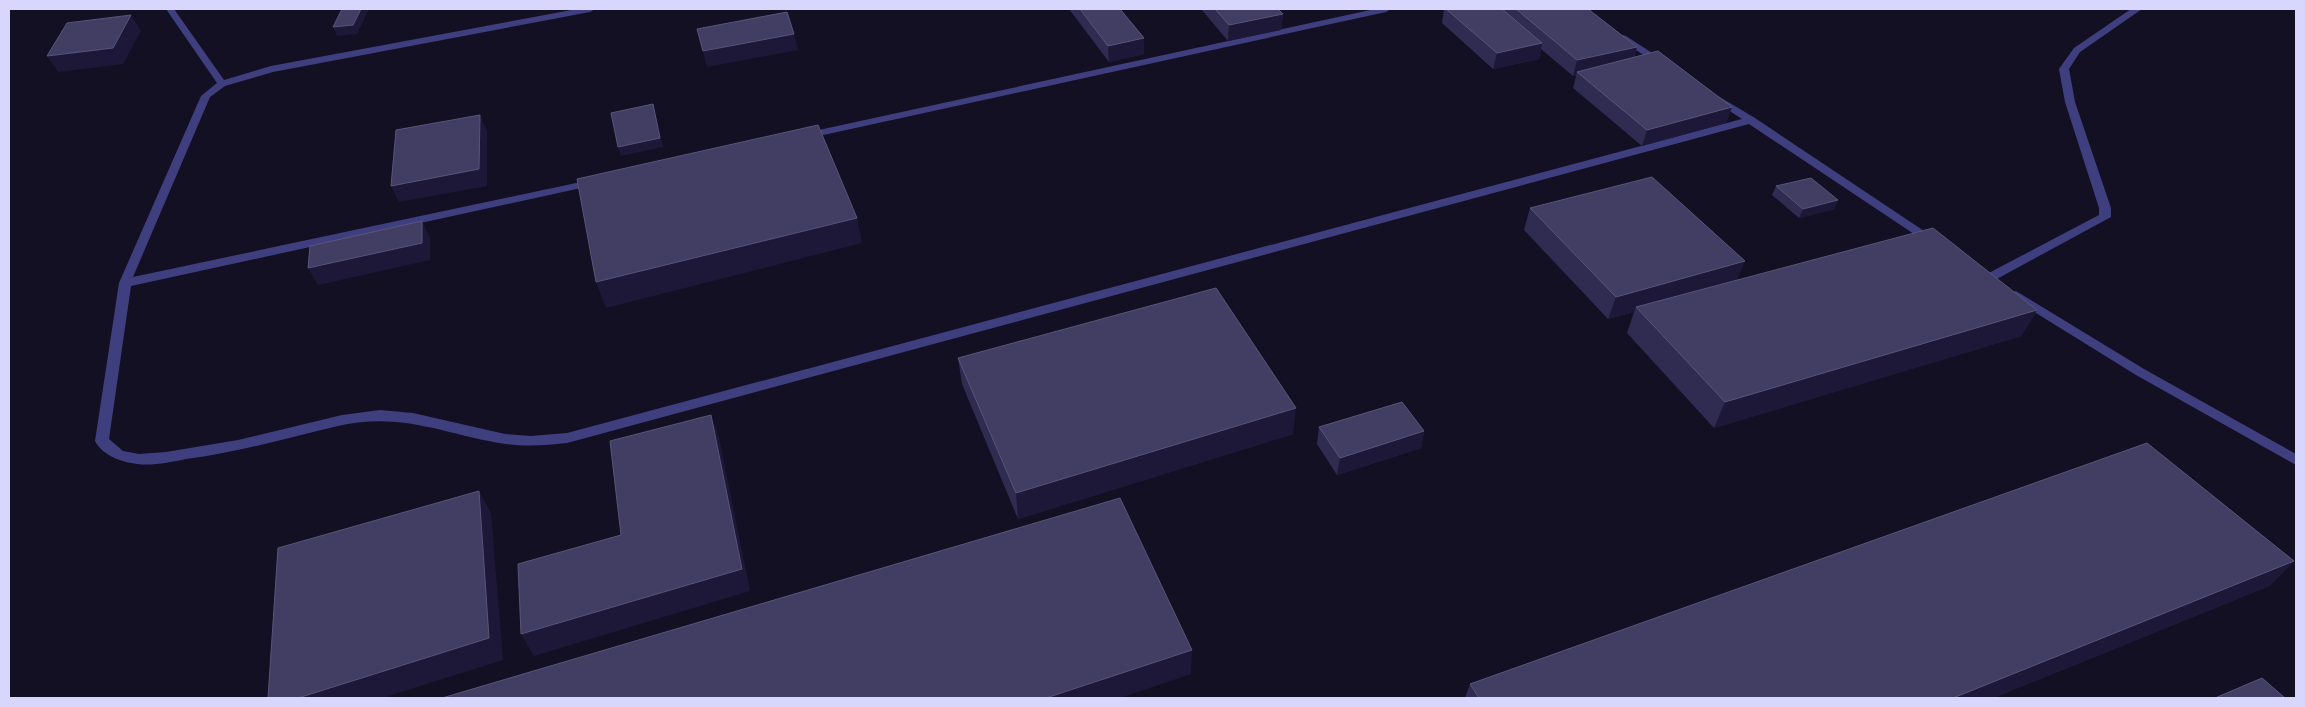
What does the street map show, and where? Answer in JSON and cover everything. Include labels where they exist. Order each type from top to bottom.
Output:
[{"type":"street","points":[[170,9],[222,84]]},
{"type":"street","points":[[590,9],[271,69],[222,84],[206,96],[124,283],[102,441],[121,455],[148,459],[185,455],[367,415],[414,418],[497,438],[532,442],[567,438],[1751,120]]},
{"type":"street","points":[[795,138],[1386,9]]},
{"type":"street","points":[[2137,9],[2077,50],[2064,69],[2070,102],[2105,208],[2105,217],[1993,280],[2140,372],[2296,460]]},
{"type":"street","points":[[1610,30],[1668,67]]},
{"type":"street","points":[[1709,93],[1940,245]]},
{"type":"street","points":[[124,283],[602,180]]},
{"type":"building","points":[[342,9],[361,9],[353,25],[333,27]]},
{"type":"building","points":[[1080,9],[1120,9],[1144,38],[1108,46]]},
{"type":"building","points":[[1215,9],[1278,9],[1283,14],[1229,25]]},
{"type":"building","points":[[1446,9],[1502,9],[1542,43],[1497,53]]},
{"type":"building","points":[[1516,9],[1588,9],[1637,47],[1577,60]]},
{"type":"building","points":[[787,12],[794,34],[703,51],[697,29]]},
{"type":"building","points":[[131,15],[113,48],[47,56],[67,23]]},
{"type":"building","points":[[1658,51],[1732,107],[1647,130],[1577,72]]},
{"type":"building","points":[[653,104],[660,138],[618,147],[611,113]]},
{"type":"building","points":[[480,115],[479,169],[391,186],[396,130]]},
{"type":"building","points":[[818,125],[857,218],[596,282],[577,179]]},
{"type":"building","points":[[1652,177],[1745,261],[1616,297],[1530,208]]},
{"type":"building","points":[[1811,178],[1838,200],[1803,209],[1776,186]]},
{"type":"building","points":[[422,221],[422,243],[308,268],[310,246]]},
{"type":"building","points":[[1933,228],[2037,310],[1725,402],[1636,307]]},
{"type":"building","points":[[1216,288],[1296,408],[1016,493],[958,358]]},
{"type":"building","points":[[1402,402],[1424,431],[1340,458],[1319,427]]},
{"type":"building","points":[[711,415],[742,569],[521,634],[518,564],[621,535],[610,441]]},
{"type":"building","points":[[2147,443],[2294,561],[1953,698],[1479,698],[1470,684]]},
{"type":"building","points":[[479,491],[489,638],[298,698],[268,698],[278,548]]},
{"type":"building","points":[[1120,498],[1192,650],[1046,698],[442,698]]},
{"type":"building","points":[[2262,678],[2285,698],[2215,698]]}]
